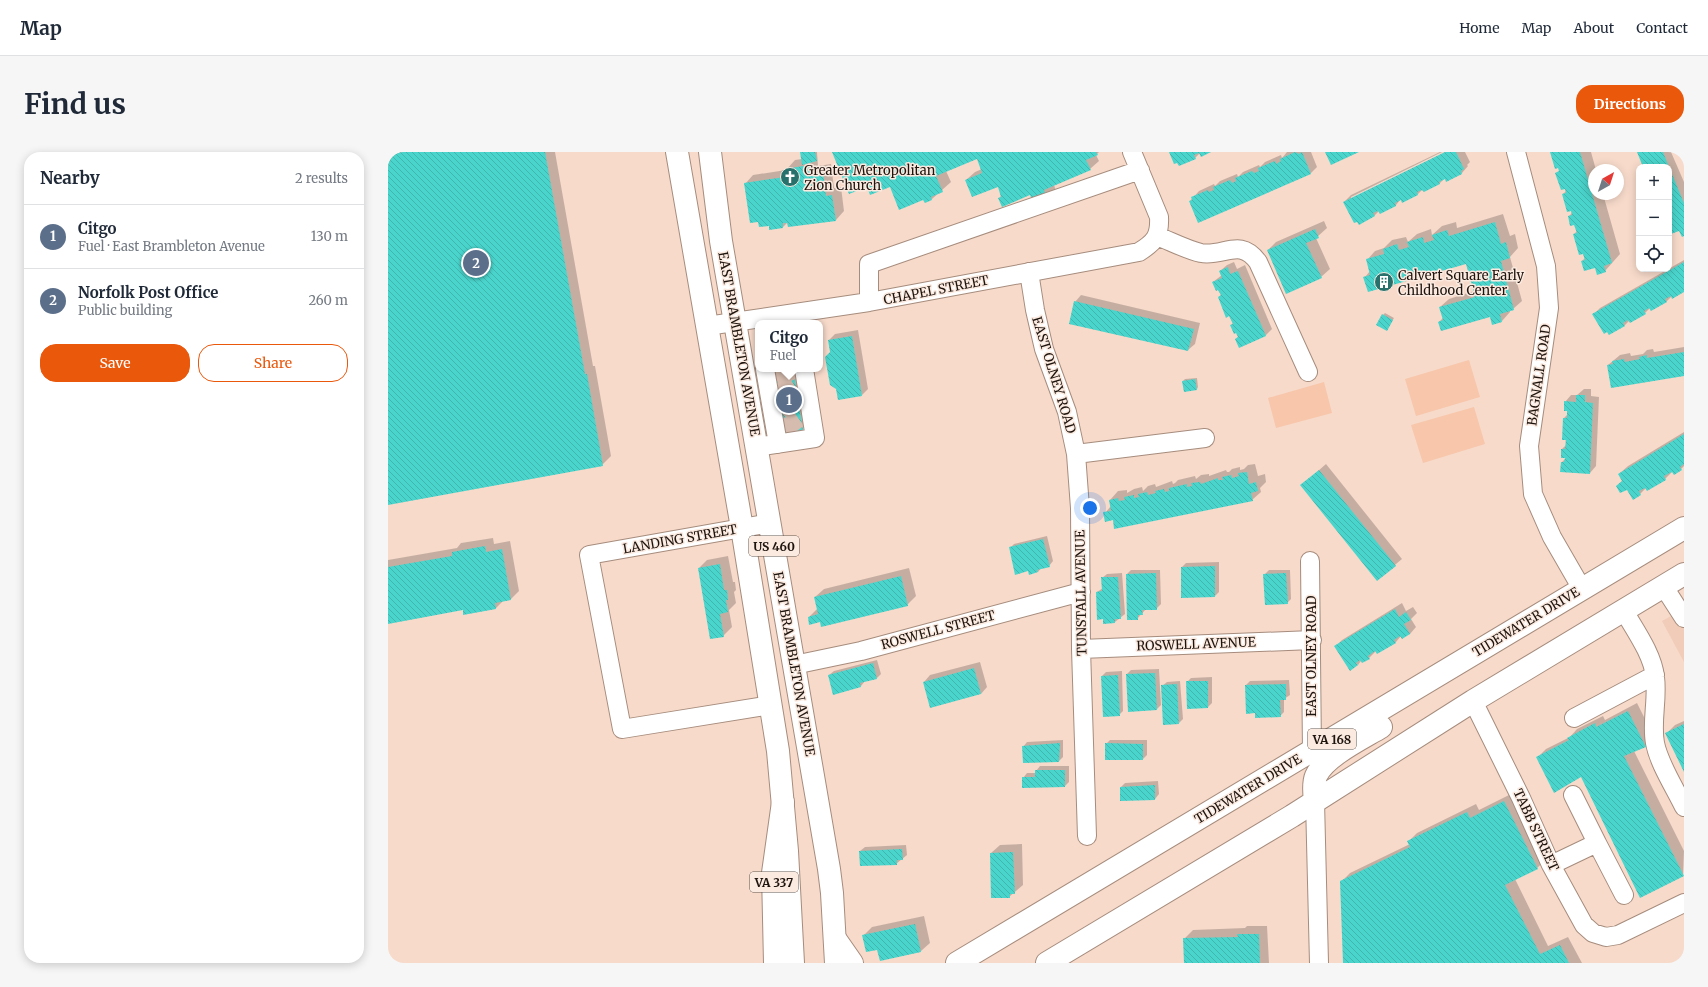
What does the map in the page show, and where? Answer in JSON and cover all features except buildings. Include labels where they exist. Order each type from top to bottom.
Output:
[{"type":"main road","name":"US 460","points":[[677,152],[742,528],[778,751],[783,802],[793,963]]},
{"type":"main road","name":"EAST BRAMBLETON AVENUE","points":[[710,152],[721,241],[736,322],[751,367],[757,447],[829,869],[836,940],[836,963]]},
{"type":"main road","name":"TIDEWATER DRIVE","points":[[957,963],[978,949],[1312,752],[1459,662],[1684,528]]},
{"type":"main road","points":[[1047,963],[1292,816],[1474,701],[1684,574]]},
{"type":"main road","points":[[1315,801],[1314,788],[1316,776],[1321,768],[1336,756],[1407,710],[1459,662]]},
{"type":"main road","name":"VA 337","points":[[775,963],[773,873],[783,802]]},
{"type":"main road","points":[[836,940],[852,963]]},
{"type":"main road","points":[[940,963],[978,949]]},
{"type":"street","points":[[1132,152],[1159,217],[1157,236],[1201,253],[1219,252],[1233,248],[1243,249],[1253,255],[1258,262],[1308,372]]},
{"type":"street","name":"BAGNALL ROAD","points":[[1516,152],[1546,266],[1549,308],[1529,446],[1533,494],[1552,537],[1582,589]]},
{"type":"street","points":[[869,302],[869,264],[1140,170]]},
{"type":"street","name":"CHAPEL STREET","points":[[766,320],[795,318],[869,302],[1139,252],[1150,245],[1157,236]]},
{"type":"street","name":"EAST OLNEY ROAD","points":[[1029,272],[1035,310],[1044,348],[1067,412],[1076,454]]},
{"type":"street","name":"CHAPEL STREET","points":[[707,326],[755,321]]},
{"type":"street","points":[[757,447],[775,406],[816,438],[801,387]]},
{"type":"street","points":[[1076,454],[1205,438]]},
{"type":"street","name":"TUNSTALL AVENUE","points":[[1076,454],[1080,508],[1081,649],[1087,836]]},
{"type":"street","name":"LANDING STREET","points":[[770,523],[589,555],[622,729],[770,705]]},
{"type":"street","name":"EAST OLNEY ROAD","points":[[1310,561],[1312,752]]},
{"type":"street","points":[[1664,587],[1684,618]]},
{"type":"street","name":"ROSWELL STREET","points":[[794,665],[861,651],[1081,592]]},
{"type":"street","points":[[1624,611],[1651,660],[1655,674],[1656,706],[1653,728],[1656,744],[1684,807]]},
{"type":"street","name":"ROSWELL AVENUE","points":[[1081,649],[1312,640]]},
{"type":"street","points":[[1574,718],[1655,674]]},
{"type":"street","name":"TABB STREET","points":[[1474,701],[1552,865],[1584,925],[1593,933],[1606,937],[1618,935],[1684,903]]},
{"type":"street","points":[[1573,795],[1624,895]]},
{"type":"street","points":[[1315,801],[1319,963]]},
{"type":"street","points":[[1552,865],[1597,843]]},
{"type":"shaded area","points":[[1469,360],[1480,397],[1416,416],[1405,379]]},
{"type":"shaded area","points":[[1324,382],[1332,413],[1276,428],[1268,398]]},
{"type":"shaded area","points":[[1474,407],[1485,444],[1423,463],[1411,425]]},
{"type":"shaded area","points":[[1684,609],[1684,662],[1662,621]]},
{"type":"tunnel","points":[[776,379],[789,372]]},
{"type":"tunnel","points":[[778,393],[795,382]]},
{"type":"tunnel","points":[[781,411],[798,399]]},
{"type":"tunnel","points":[[784,429],[801,417]]},
{"type":"place","name":"Greater Metropolitan Zion Church","points":[[790,177]]},
{"type":"place","name":"Norfolk Post Office","points":[[476,263]]},
{"type":"place","name":"Calvert Square Early Childhood Center","points":[[1384,282]]},
{"type":"place","name":"Citgo","points":[[789,400]]}]
